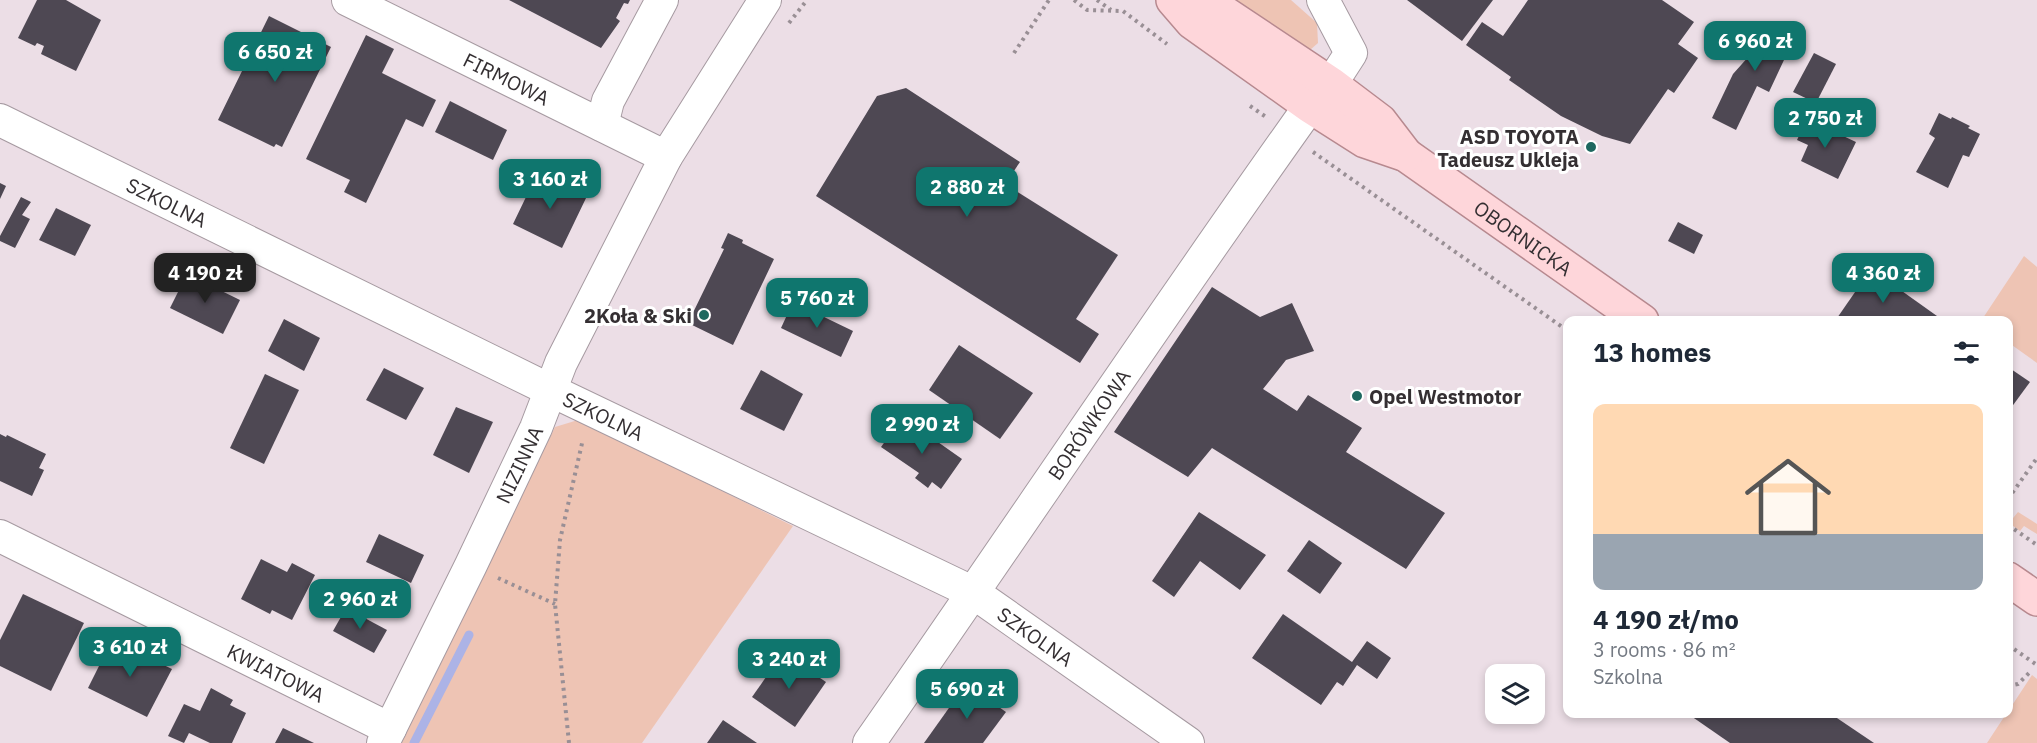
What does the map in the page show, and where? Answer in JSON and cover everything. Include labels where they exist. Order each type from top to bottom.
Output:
[{"type":"main road","name":"OBORNICKA","points":[[1173,0],[1192,22],[1321,95],[1380,121],[1406,155],[1635,316]]},
{"type":"main road","name":"OBORNICKA","points":[[1200,0],[1208,2],[1321,95]]},
{"type":"main road","points":[[2013,582],[2037,599]]},
{"type":"street","name":"FIRMOWA","points":[[348,0],[666,156]]},
{"type":"street","points":[[602,125],[608,101],[662,0]]},
{"type":"street","name":"NIZINNA","points":[[386,736],[537,428],[561,363],[666,156],[765,0]]},
{"type":"street","name":"BORÓWKOWA","points":[[869,743],[974,593],[1225,246],[1290,135],[1351,53],[1323,0]]},
{"type":"street","name":"SZKOLNA","points":[[0,120],[552,391],[974,593],[1188,743]]},
{"type":"street","name":"KWIATOWA","points":[[0,536],[386,736]]},
{"type":"path","points":[[1014,53],[1049,0]]},
{"type":"path","points":[[1074,0],[1087,10],[1123,12],[1170,46]]},
{"type":"path","points":[[1097,0],[1112,11]]},
{"type":"path","points":[[1245,102],[1563,327]]},
{"type":"path","points":[[569,743],[555,604],[560,540],[584,433]]},
{"type":"path","points":[[2013,492],[2037,458]]},
{"type":"path","points":[[2013,528],[2037,545]]},
{"type":"path","points":[[471,565],[555,604]]},
{"type":"path","points":[[2013,648],[2037,665]]},
{"type":"path","points":[[2013,685],[2018,684],[2031,671]]},
{"type":"shaded area","points":[[1225,0],[1291,0],[1317,23],[1318,43],[1310,50],[1290,45]]},
{"type":"shaded area","points":[[2024,256],[2037,267],[2037,363],[2013,346],[2013,316],[1984,316]]},
{"type":"shaded area","points":[[578,420],[793,526],[642,743],[397,743],[555,427]]},
{"type":"shaded area","points":[[2018,512],[2037,524],[2037,534],[2024,526],[2020,531],[2013,526],[2013,518]]},
{"type":"shaded area","points":[[2032,675],[2037,679],[2037,743],[1987,743],[2003,718],[2013,718],[2013,704]]},
{"type":"building","points":[[37,0],[66,0],[101,20],[76,71],[41,54],[44,46],[37,43],[35,46],[18,38]]},
{"type":"building","points":[[509,0],[630,0],[628,4],[624,3],[616,18],[620,21],[601,48]]},
{"type":"building","points":[[1407,0],[1493,0],[1462,41]]},
{"type":"building","points":[[1528,0],[1662,0],[1694,22],[1678,44],[1698,58],[1674,93],[1668,89],[1630,144],[1602,136],[1561,116],[1509,80],[1511,77],[1466,45],[1482,22],[1503,36]]},
{"type":"building","points":[[269,16],[331,47],[282,147],[276,144],[274,147],[218,120]]},
{"type":"building","points":[[1791,22],[1791,45],[1769,92],[1757,86],[1736,130],[1712,118],[1733,74],[1758,46],[1757,23]]},
{"type":"building","points":[[366,35],[394,49],[382,73],[436,100],[423,127],[406,119],[366,203],[344,192],[350,180],[306,159]]},
{"type":"building","points":[[1814,53],[1836,64],[1816,103],[1793,92]]},
{"type":"building","points":[[906,88],[1020,162],[1005,184],[1118,255],[1076,319],[1099,334],[1080,363],[816,196],[877,96]]},
{"type":"building","points":[[450,101],[507,130],[493,160],[435,132]]},
{"type":"building","points":[[1939,113],[1970,126],[1968,128],[1980,134],[1969,157],[1963,155],[1948,188],[1916,172],[1935,138],[1929,134]]},
{"type":"building","points":[[1807,119],[1856,142],[1838,179],[1801,161],[1808,145],[1797,140]]},
{"type":"building","points":[[538,172],[562,184],[564,180],[572,185],[570,188],[587,196],[562,248],[513,224]]},
{"type":"building","points":[[0,183],[6,186],[0,199]]},
{"type":"building","points":[[21,197],[31,202],[22,215],[30,219],[15,248],[0,241],[0,236]]},
{"type":"building","points":[[56,208],[91,225],[75,256],[39,240]]},
{"type":"building","points":[[1678,222],[1703,235],[1694,254],[1668,241]]},
{"type":"building","points":[[728,233],[743,240],[742,243],[774,259],[733,345],[688,323],[724,249],[721,248]]},
{"type":"building","points":[[1871,269],[1937,316],[1838,316]]},
{"type":"building","points":[[187,274],[240,300],[223,334],[170,308]]},
{"type":"building","points":[[1212,287],[1260,317],[1292,303],[1314,351],[1286,360],[1263,389],[1297,411],[1308,395],[1362,428],[1346,452],[1445,513],[1406,569],[1212,448],[1188,477],[1114,432]]},
{"type":"building","points":[[793,302],[853,331],[841,357],[781,328]]},
{"type":"building","points":[[284,319],[320,338],[304,371],[268,351]]},
{"type":"building","points":[[959,345],[1033,393],[1000,439],[929,390]]},
{"type":"building","points":[[384,368],[424,388],[406,420],[366,400]]},
{"type":"building","points":[[761,370],[803,394],[784,431],[740,409]]},
{"type":"building","points":[[2013,370],[2030,382],[2013,405]]},
{"type":"building","points":[[265,374],[299,390],[264,464],[230,448]]},
{"type":"building","points":[[456,407],[493,422],[469,473],[433,455]]},
{"type":"building","points":[[899,422],[914,433],[918,428],[962,459],[941,489],[932,482],[928,488],[915,478],[919,473],[881,447]]},
{"type":"building","points":[[0,434],[6,437],[7,435],[46,454],[39,468],[44,470],[32,496],[0,481]]},
{"type":"building","points":[[1199,512],[1266,555],[1240,590],[1200,561],[1174,597],[1152,581]]},
{"type":"building","points":[[379,534],[424,555],[411,583],[366,562]]},
{"type":"building","points":[[1309,540],[1342,563],[1320,594],[1287,571]]},
{"type":"building","points":[[261,559],[287,572],[292,563],[315,575],[292,620],[272,610],[270,614],[241,599]]},
{"type":"building","points":[[23,594],[84,623],[51,691],[0,666],[0,640]]},
{"type":"building","points":[[346,608],[387,630],[374,653],[333,631]]},
{"type":"building","points":[[1283,614],[1352,662],[1367,641],[1391,658],[1377,679],[1357,665],[1343,686],[1337,682],[1321,705],[1252,658]]},
{"type":"building","points":[[112,640],[172,669],[147,717],[88,688]]},
{"type":"building","points":[[783,653],[826,682],[795,727],[752,697]]},
{"type":"building","points":[[966,684],[1006,712],[983,743],[924,743]]},
{"type":"building","points":[[211,688],[233,700],[230,705],[246,713],[232,743],[210,743],[189,733],[184,743],[168,736],[184,704],[200,711]]},
{"type":"building","points":[[1694,718],[1837,718],[1874,743],[1730,743]]},
{"type":"building","points":[[723,720],[757,743],[707,743]]},
{"type":"building","points":[[283,728],[314,743],[275,743]]},
{"type":"waterway","points":[[414,743],[469,635]]},
{"type":"place","name":"ASD TOYOTA Tadeusz Ukleja","points":[[1591,147]]},
{"type":"place","name":"2Koła & Ski","points":[[704,315]]},
{"type":"place","name":"Opel Westmotor","points":[[1357,396]]}]
